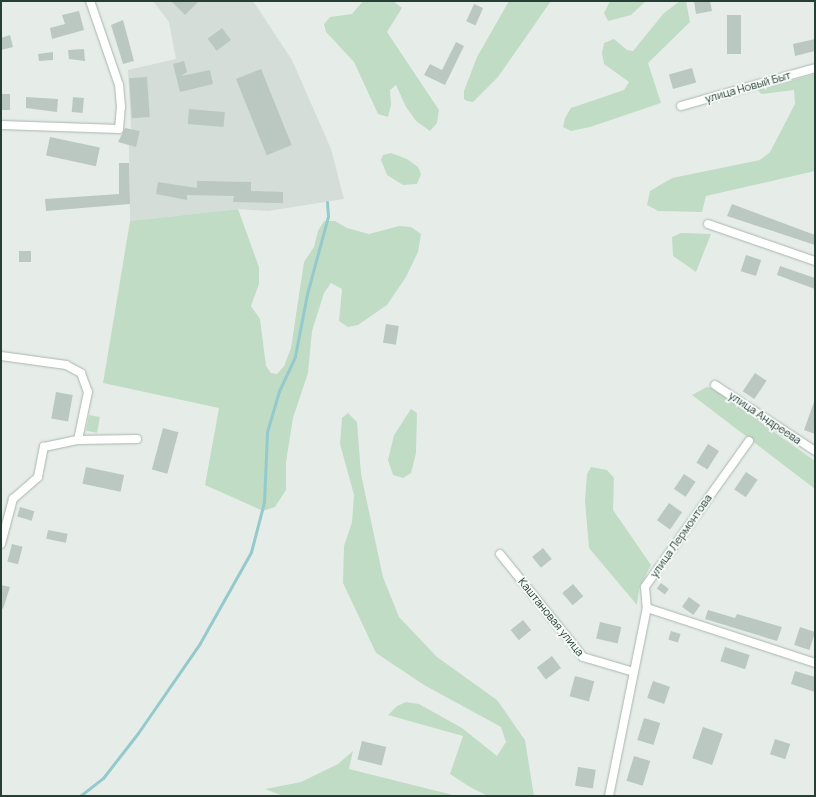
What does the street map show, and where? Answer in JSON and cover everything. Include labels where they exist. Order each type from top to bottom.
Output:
[{"type":"street","points":[[1,125],[119,129],[121,107],[119,85],[90,1]]},
{"type":"street","name":"улица Новый Быт","points":[[681,106],[815,68]]},
{"type":"street","points":[[708,224],[815,261]]},
{"type":"street","points":[[1,356],[66,364],[81,373],[88,392],[78,440]]},
{"type":"street","name":"улица Андреева","points":[[715,385],[815,451]]},
{"type":"street","points":[[1,544],[13,499],[38,477],[44,447],[78,440],[138,439]]},
{"type":"street","name":"улица Лермонтова","points":[[609,796],[647,608],[645,587],[749,441]]},
{"type":"street","name":"Каштановая улица","points":[[500,554],[583,657],[634,672]]},
{"type":"street","points":[[647,608],[815,663]]},
{"type":"shaded area","points":[[153,1],[253,1],[292,60],[331,149],[344,199],[268,211],[238,209],[130,221],[129,145],[136,146],[140,132],[131,129],[128,70],[176,59],[169,22]]},
{"type":"green space","points":[[363,1],[393,1],[402,8],[387,32],[439,110],[437,123],[430,131],[416,121],[406,107],[396,85],[390,90],[391,105],[388,117],[378,114],[354,62],[326,32],[324,24],[330,17],[352,14]]},
{"type":"green space","points":[[509,1],[551,1],[498,77],[473,102],[467,101],[464,99],[464,91],[477,57]]},
{"type":"green space","points":[[610,1],[646,1],[631,15],[608,21],[604,13]]},
{"type":"green space","points":[[680,1],[686,1],[690,22],[648,63],[661,103],[590,127],[571,131],[563,127],[565,118],[571,108],[624,90],[629,82],[604,64],[602,53],[604,43],[614,39],[627,50],[633,51],[664,13]]},
{"type":"green space","points":[[815,74],[815,171],[706,196],[702,212],[658,211],[647,205],[650,191],[672,178],[760,160],[770,152],[795,104],[794,90],[761,94],[758,90]]},
{"type":"green space","points":[[391,153],[407,159],[418,167],[421,174],[417,184],[403,185],[387,175],[381,160],[383,155]]},
{"type":"green space","points":[[238,209],[259,267],[259,284],[251,306],[260,319],[266,366],[271,373],[277,374],[284,366],[291,348],[304,262],[314,247],[318,231],[324,221],[335,221],[347,228],[369,234],[399,226],[411,227],[421,234],[418,252],[406,277],[387,305],[358,325],[348,327],[339,321],[342,289],[331,283],[324,293],[312,331],[308,373],[293,418],[286,462],[286,490],[275,507],[263,511],[205,485],[219,408],[103,383],[130,221]]},
{"type":"green space","points":[[681,233],[711,234],[696,272],[673,256],[672,237]]},
{"type":"green space","points":[[707,387],[712,388],[815,461],[815,489],[692,395]]},
{"type":"green space","points":[[411,409],[417,413],[416,453],[411,473],[403,478],[393,475],[388,460],[394,435]]},
{"type":"green space","points":[[348,413],[357,422],[361,474],[383,577],[399,617],[437,657],[497,700],[525,740],[534,796],[488,796],[470,787],[450,774],[463,736],[388,715],[397,706],[406,702],[419,704],[462,728],[497,756],[506,742],[501,727],[424,685],[376,653],[343,583],[344,546],[352,522],[354,495],[340,444],[342,418]]},
{"type":"green space","points":[[89,415],[100,417],[97,433],[86,431]]},
{"type":"green space","points":[[591,467],[607,470],[614,478],[613,510],[651,565],[639,589],[637,605],[589,548],[585,501],[587,474]]},
{"type":"green space","points":[[353,751],[349,769],[457,796],[283,796],[265,789],[301,782],[338,764]]},
{"type":"building","points":[[171,1],[199,1],[185,15]]},
{"type":"building","points":[[694,1],[710,1],[712,11],[696,14]]},
{"type":"building","points":[[474,4],[483,8],[475,25],[466,21]]},
{"type":"building","points":[[79,11],[84,30],[52,39],[50,28],[65,24],[62,15]]},
{"type":"building","points":[[727,15],[741,15],[741,54],[727,54]]},
{"type":"building","points":[[123,20],[134,61],[123,64],[111,25]]},
{"type":"building","points":[[222,28],[231,40],[217,51],[208,39]]},
{"type":"building","points":[[10,35],[13,47],[1,50],[1,38]]},
{"type":"building","points":[[815,39],[815,51],[795,56],[793,44]]},
{"type":"building","points":[[456,42],[464,46],[445,85],[424,75],[430,64],[442,70]]},
{"type":"building","points":[[84,49],[85,61],[69,59],[68,50]]},
{"type":"building","points":[[53,52],[53,60],[39,61],[38,54]]},
{"type":"building","points":[[184,61],[187,72],[181,76],[210,70],[213,84],[180,92],[173,64]]},
{"type":"building","points":[[692,68],[696,82],[673,89],[669,75]]},
{"type":"building","points":[[261,69],[292,145],[267,155],[236,79]]},
{"type":"building","points":[[147,77],[150,117],[132,118],[129,78]]},
{"type":"building","points":[[1,94],[10,94],[10,110],[1,110]]},
{"type":"building","points":[[26,97],[58,99],[57,112],[26,108]]},
{"type":"building","points":[[73,97],[84,98],[83,113],[72,112]]},
{"type":"building","points":[[189,109],[225,112],[224,127],[188,124]]},
{"type":"building","points":[[125,128],[140,131],[136,147],[118,142]]},
{"type":"building","points":[[50,137],[100,148],[96,166],[46,156]]},
{"type":"building","points":[[119,163],[129,163],[130,204],[46,211],[45,199],[119,194]]},
{"type":"building","points":[[197,181],[251,182],[251,191],[283,192],[283,203],[233,202],[234,196],[187,195],[187,200],[156,194],[158,182],[197,188]]},
{"type":"building","points":[[732,204],[815,235],[815,245],[727,216]]},
{"type":"building","points":[[19,251],[31,251],[31,262],[19,262]]},
{"type":"building","points":[[746,255],[761,260],[756,276],[741,271]]},
{"type":"building","points":[[780,266],[815,278],[815,289],[777,275]]},
{"type":"building","points":[[386,324],[399,326],[396,345],[383,343]]},
{"type":"building","points":[[755,373],[767,381],[754,399],[743,391]]},
{"type":"building","points":[[56,392],[73,395],[68,422],[51,419]]},
{"type":"building","points":[[814,402],[815,403],[815,434],[804,430]]},
{"type":"building","points":[[163,428],[178,432],[167,474],[152,470]]},
{"type":"building","points":[[708,444],[719,451],[707,470],[696,463]]},
{"type":"building","points":[[86,467],[124,475],[121,492],[82,484]]},
{"type":"building","points":[[746,472],[758,480],[746,497],[734,489]]},
{"type":"building","points":[[684,474],[696,482],[686,497],[674,489]]},
{"type":"building","points":[[669,503],[682,512],[670,529],[657,520]]},
{"type":"building","points":[[20,507],[34,511],[32,521],[17,517]]},
{"type":"building","points":[[48,530],[68,534],[66,543],[46,539]]},
{"type":"building","points":[[12,544],[23,547],[18,564],[7,561]]},
{"type":"building","points":[[543,548],[552,559],[541,568],[532,557]]},
{"type":"building","points":[[661,583],[669,589],[665,595],[657,589]]},
{"type":"building","points":[[573,584],[583,596],[573,605],[562,593]]},
{"type":"building","points":[[1,585],[10,587],[3,609],[1,608]]},
{"type":"building","points":[[689,597],[700,605],[693,615],[682,607]]},
{"type":"building","points":[[708,610],[735,618],[737,614],[782,627],[777,641],[705,619]]},
{"type":"building","points":[[523,620],[531,630],[519,640],[511,630]]},
{"type":"building","points":[[600,622],[621,627],[618,644],[596,639]]},
{"type":"building","points":[[800,627],[815,632],[809,650],[794,645]]},
{"type":"building","points":[[671,631],[681,634],[678,643],[668,640]]},
{"type":"building","points":[[725,647],[750,655],[745,669],[720,661]]},
{"type":"building","points":[[552,656],[561,668],[546,679],[537,667]]},
{"type":"building","points":[[795,671],[815,677],[815,692],[791,684]]},
{"type":"building","points":[[575,676],[594,681],[589,701],[570,696]]},
{"type":"building","points":[[653,681],[670,687],[664,704],[647,698]]},
{"type":"building","points":[[644,718],[660,723],[654,745],[637,740]]},
{"type":"building","points":[[703,727],[723,734],[712,765],[692,758]]},
{"type":"building","points":[[775,739],[790,744],[785,759],[770,754]]},
{"type":"building","points":[[362,741],[386,747],[382,765],[357,759]]},
{"type":"building","points":[[634,756],[650,761],[643,786],[626,781]]},
{"type":"building","points":[[578,767],[596,770],[593,789],[575,786]]},
{"type":"waterway","points":[[80,796],[103,778],[138,733],[200,643],[251,552],[264,502],[267,432],[279,391],[295,356],[307,294],[328,216],[327,202]]}]
